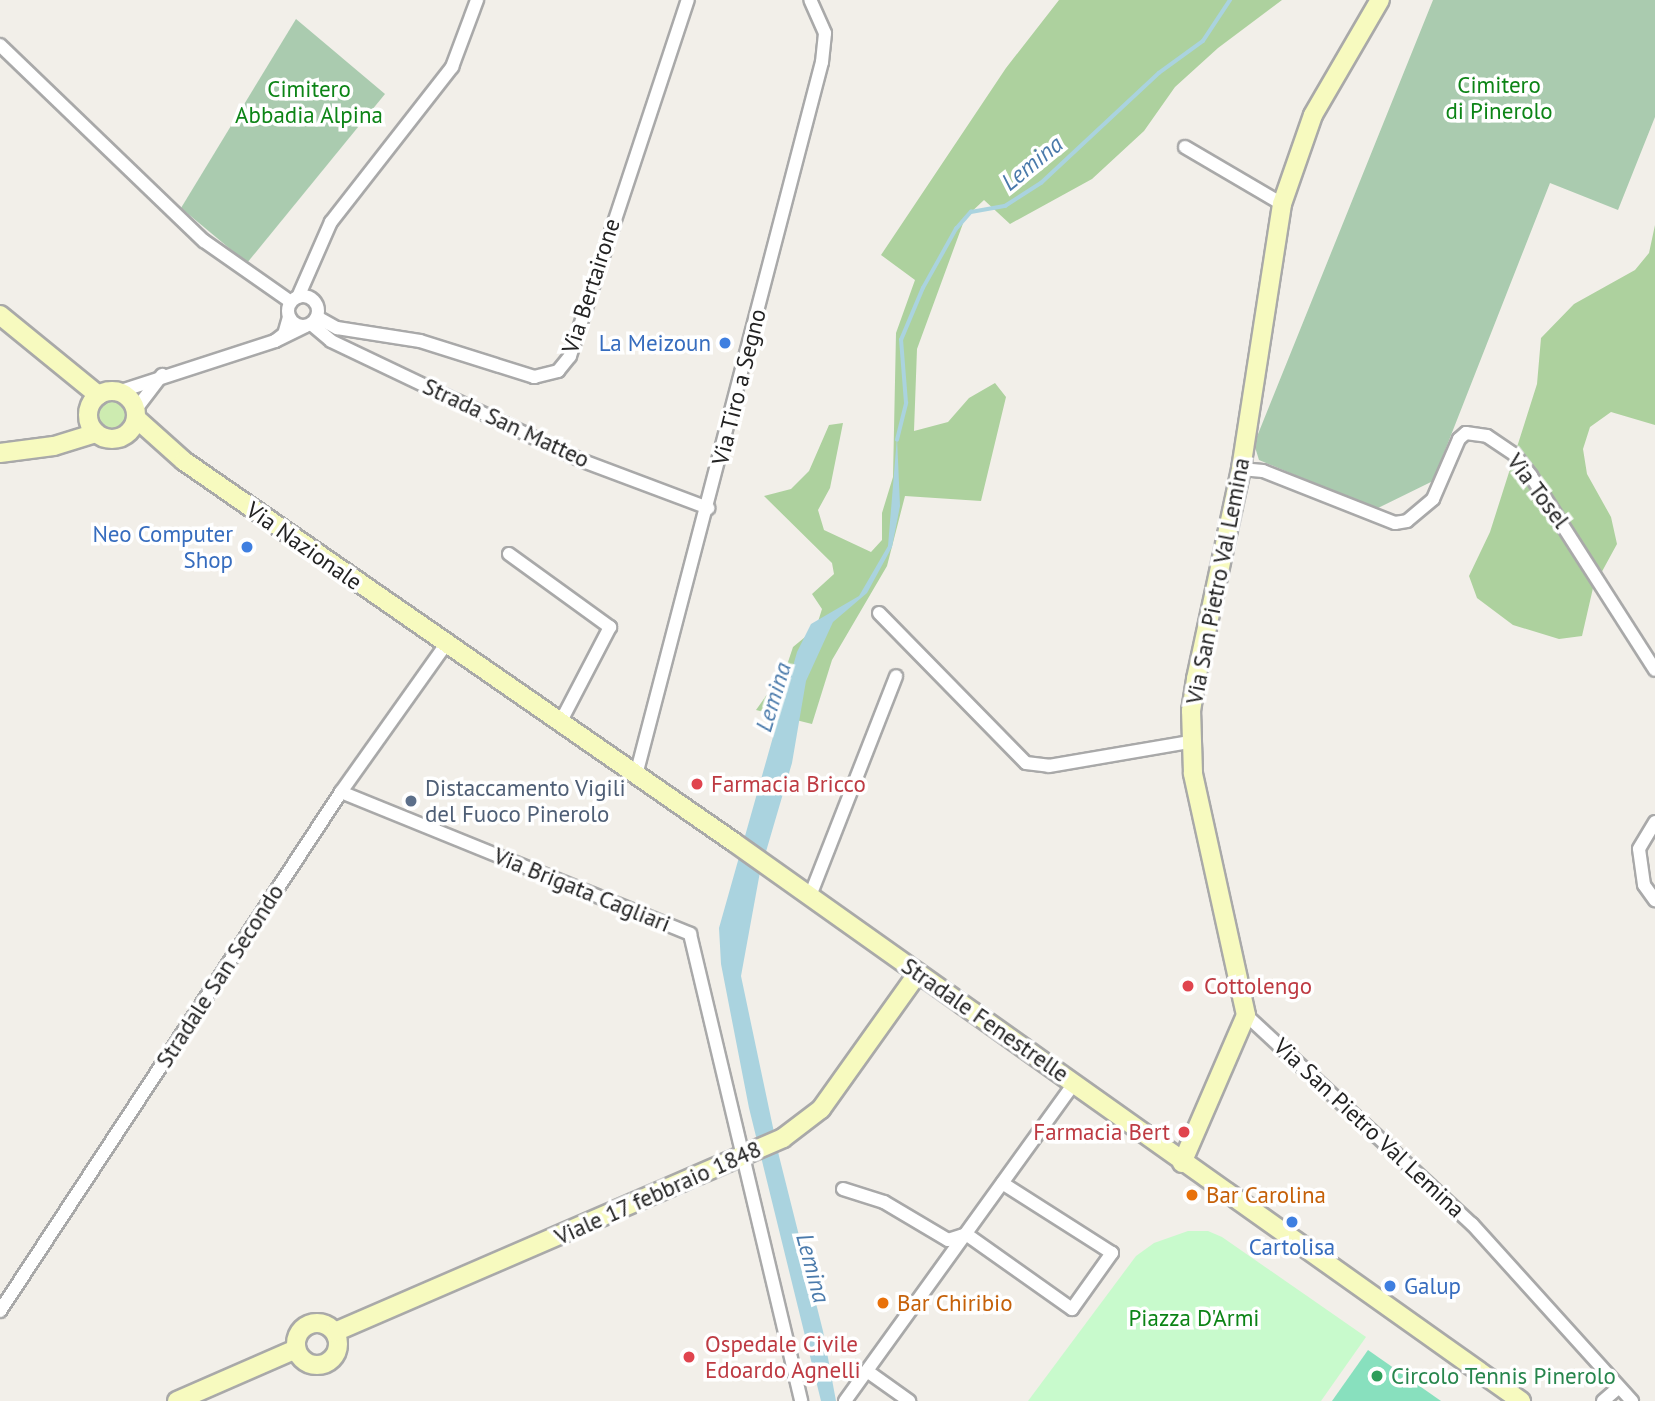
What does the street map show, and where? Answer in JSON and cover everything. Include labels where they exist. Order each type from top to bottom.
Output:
[{"type":"street","points":[[275,341],[284,334],[294,299],[331,222],[452,67],[477,0]]},
{"type":"street","name":"Via Bertairone","points":[[311,323],[420,341],[534,377],[558,372],[570,356],[688,0]]},
{"type":"street","name":"Via Tiro a Segno","points":[[636,775],[708,508],[822,61],[825,33],[810,0]]},
{"type":"street","name":"Via San Pietro Val Lemina","points":[[1380,0],[1314,115],[1282,204],[1241,469],[1196,679],[1190,742],[1226,934],[1247,1015],[1463,1215],[1632,1401]]},
{"type":"street","points":[[1,48],[204,241],[294,299],[314,300],[311,323]]},
{"type":"street","points":[[1185,147],[1282,204]]},
{"type":"street","points":[[0,316],[98,395]]},
{"type":"street","points":[[289,317],[296,324],[311,323]]},
{"type":"street","points":[[0,453],[54,446],[92,427],[90,403],[98,395],[121,391],[162,375],[275,341],[311,323]]},
{"type":"street","name":"Strada San Matteo","points":[[311,323],[331,341],[583,461],[708,508]]},
{"type":"street","points":[[125,436],[162,375]]},
{"type":"street","name":"Via Nazionale","points":[[121,391],[136,414],[164,445],[446,645]]},
{"type":"street","name":"Via Nazionale","points":[[92,427],[110,439],[125,436],[164,445]]},
{"type":"street","name":"Via Tosel","points":[[1241,469],[1264,471],[1395,523],[1407,521],[1433,499],[1459,439],[1466,433],[1487,436],[1514,454],[1531,476],[1655,670]]},
{"type":"street","points":[[509,554],[610,627],[560,723]]},
{"type":"street","points":[[879,613],[1026,763],[1049,766],[1190,742]]},
{"type":"street","name":"Stradale Fenestrelle","points":[[446,645],[775,871],[1182,1163],[1521,1401]]},
{"type":"street","name":"Stradale San Secondo","points":[[0,1311],[341,792],[446,645]]},
{"type":"street","points":[[810,896],[896,676]]},
{"type":"street","name":"Via Brigata Cagliari","points":[[341,792],[690,934],[749,1155],[802,1401]]},
{"type":"street","points":[[1655,822],[1639,849],[1644,885],[1655,900]]},
{"type":"street","name":"Viale 17 febbraio 1848","points":[[335,1332],[783,1138],[821,1109],[918,973]]},
{"type":"street","points":[[1182,1163],[1247,1015]]},
{"type":"street","points":[[847,1400],[1074,1083]]},
{"type":"street","points":[[965,1234],[1072,1309],[1112,1253],[1002,1183]]},
{"type":"street","points":[[843,1189],[884,1202],[948,1240],[965,1234]]},
{"type":"street","points":[[318,1322],[335,1332],[337,1352],[323,1364],[304,1360],[296,1349],[297,1336],[305,1325],[318,1322]]},
{"type":"street","points":[[177,1401],[296,1349]]},
{"type":"street","points":[[867,1371],[909,1401]]},
{"type":"street","points":[[1603,1401],[1619,1387]]},
{"type":"green space","points":[[1059,0],[1282,0],[1218,48],[1175,87],[1144,131],[1092,179],[1010,224],[984,200],[965,218],[917,349],[914,431],[948,422],[969,398],[995,383],[1006,397],[981,501],[905,496],[887,566],[832,660],[812,724],[756,710],[786,668],[793,647],[816,628],[822,609],[812,594],[834,574],[832,563],[764,496],[791,489],[809,471],[829,425],[843,423],[830,488],[818,510],[824,530],[871,552],[882,540],[882,513],[893,477],[896,333],[915,280],[881,255],[1006,68]]},
{"type":"green space","name":"Cimitero di Pinerolo","points":[[1433,0],[1655,0],[1655,117],[1618,210],[1550,183],[1433,481],[1376,509],[1259,460],[1254,444]]},
{"type":"green space","name":"Cimitero Abbadia Alpina","points":[[296,19],[385,94],[247,263],[181,208]]},
{"type":"green space","points":[[1655,225],[1655,425],[1611,412],[1590,427],[1583,449],[1587,474],[1611,517],[1617,544],[1593,588],[1582,636],[1559,639],[1513,625],[1477,598],[1469,576],[1490,532],[1537,384],[1541,338],[1574,304],[1635,270],[1649,253]]},
{"type":"green space","points":[[113,398],[125,403],[130,415],[125,427],[113,432],[101,427],[96,415],[101,403]]},
{"type":"green space","name":"Piazza D'Armi","points":[[1188,1231],[1208,1231],[1222,1237],[1366,1337],[1321,1401],[1028,1401],[1136,1256],[1154,1243]]},
{"type":"green space","name":"Circolo Tennis Pinerolo","points":[[1368,1350],[1441,1401],[1332,1401]]},
{"type":"water","points":[[897,437],[900,506],[892,547],[867,593],[833,622],[806,681],[792,763],[760,872],[741,976],[779,1156],[823,1331],[836,1401],[821,1401],[749,1108],[721,964],[719,928],[797,652],[811,624],[859,596],[888,546]]},
{"type":"waterway","name":"Lemina","points":[[897,440],[906,403],[901,340],[923,288],[956,229],[971,212],[1005,206],[1041,183],[1159,73],[1203,41],[1230,0]]},
{"type":"place","name":"La Meizoun","points":[[725,343]]},
{"type":"place","name":"Neo Computer Shop","points":[[247,547]]},
{"type":"place","name":"Farmacia Bricco","points":[[697,784]]},
{"type":"place","name":"Distaccamento Vigili del Fuoco Pinerolo","points":[[411,801]]},
{"type":"place","name":"Cottolengo","points":[[1188,986]]},
{"type":"place","name":"Farmacia Bert","points":[[1184,1132]]},
{"type":"place","name":"Bar Carolina","points":[[1192,1195]]},
{"type":"place","name":"Cartolisa","points":[[1292,1222]]},
{"type":"place","name":"Galup","points":[[1390,1286]]},
{"type":"place","name":"Bar Chiribio","points":[[883,1303]]},
{"type":"place","name":"Ospedale Civile Edoardo Agnelli","points":[[689,1357]]},
{"type":"place","name":"Circolo Tennis Pinerolo","points":[[1377,1376]]}]
